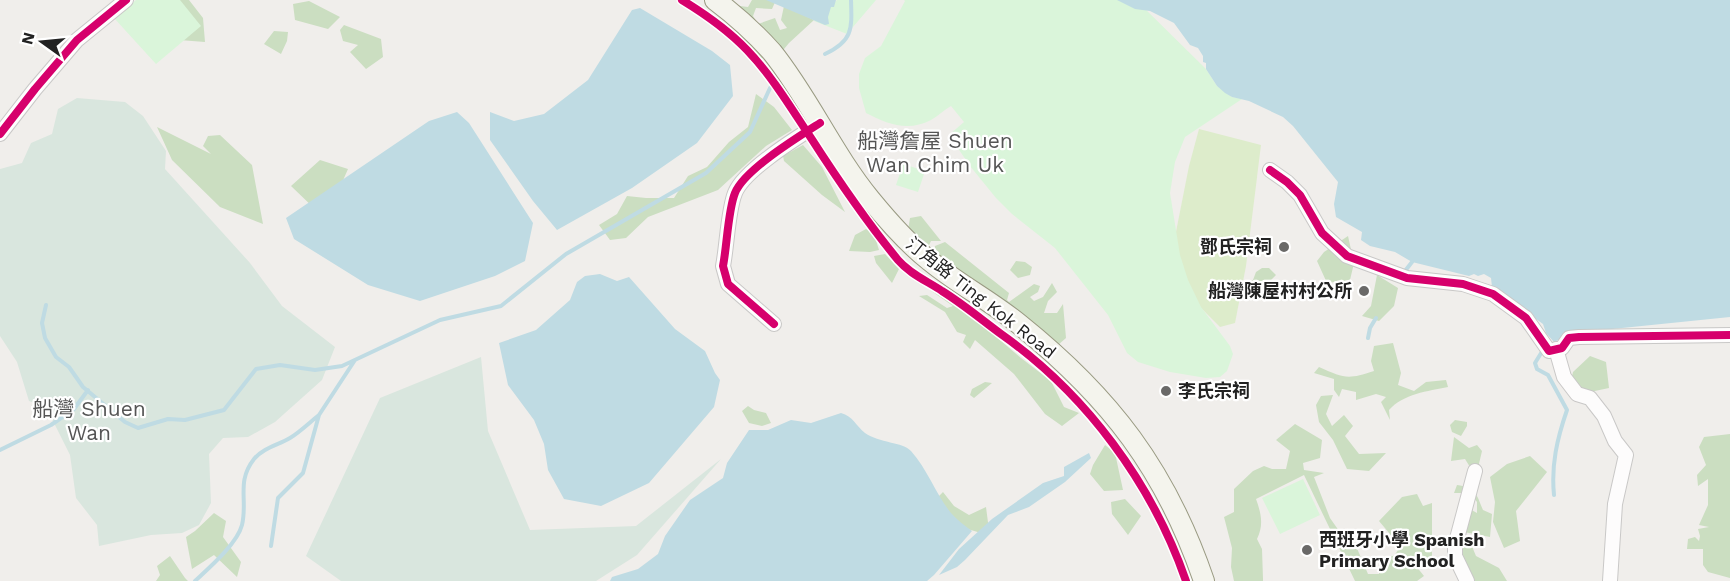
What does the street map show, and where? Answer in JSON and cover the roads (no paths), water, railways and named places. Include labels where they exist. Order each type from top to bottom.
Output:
[{"type":"main road","name":"汀角路 Ting Kok Road","points":[[715,0],[736,16],[772,52],[870,199],[910,244],[930,261],[1019,324],[1083,381],[1120,421],[1164,487],[1181,521],[1204,581]]},
{"type":"street","points":[[0,134],[77,40],[126,0]]},
{"type":"street","points":[[774,324],[728,284],[725,275],[723,266],[733,199],[741,181],[752,171],[820,123]]},
{"type":"street","points":[[1270,170],[1300,195],[1322,233],[1347,256],[1407,278],[1463,284],[1493,294],[1526,318],[1548,346],[1564,377],[1577,394],[1590,398],[1604,416],[1615,441],[1626,455],[1615,504],[1610,581]]},
{"type":"street","points":[[1548,346],[1562,348],[1569,338],[1579,337],[1730,335]]},
{"type":"street","points":[[1467,581],[1455,556],[1455,546],[1475,471]]},
{"type":"water","points":[[766,0],[836,0],[828,17],[829,24],[825,25]]},
{"type":"water","points":[[1117,0],[1730,0],[1730,317],[1573,333],[1554,342],[1546,333],[1543,324],[1492,287],[1491,278],[1484,274],[1469,276],[1412,262],[1395,252],[1370,246],[1361,240],[1362,232],[1336,217],[1334,204],[1338,182],[1293,126],[1283,117],[1225,93],[1217,86],[1206,69],[1206,63],[1203,62],[1203,56],[1198,48],[1190,45],[1174,23],[1150,11],[1135,9]]},
{"type":"water","points":[[640,8],[712,51],[730,65],[733,96],[697,143],[632,188],[557,230],[533,201],[490,140],[490,112],[514,121],[544,114],[588,80],[632,10]]},
{"type":"water","points":[[457,112],[469,123],[533,223],[525,261],[495,276],[420,301],[368,285],[294,239],[286,218],[429,121]]},
{"type":"water","points":[[600,274],[617,281],[629,277],[675,329],[705,351],[720,380],[714,407],[649,483],[601,506],[564,499],[548,470],[544,444],[534,420],[508,385],[499,343],[536,330],[570,300],[577,282],[585,276]]},
{"type":"water","points":[[841,413],[849,416],[865,433],[911,451],[951,513],[972,531],[927,581],[610,581],[612,577],[638,569],[658,554],[665,536],[690,500],[723,478],[727,463],[749,430],[768,430],[791,420],[811,423]]},
{"type":"water","points":[[1089,453],[1091,458],[1065,482],[1029,507],[1008,515],[957,567],[939,575],[959,549],[992,519],[1043,483],[1064,476],[1064,467]]},
{"type":"waterway","points":[[825,54],[841,44],[849,33],[851,0]]},
{"type":"waterway","points":[[46,305],[42,323],[45,338],[56,357],[69,367],[83,387],[125,422],[138,428],[168,419],[185,420],[224,410],[256,369],[280,365],[315,370],[342,366],[440,320],[501,306],[566,254],[706,173],[750,132],[770,88]]},
{"type":"waterway","points":[[1405,271],[1412,262]]},
{"type":"waterway","points":[[1368,338],[1370,328],[1376,318]]},
{"type":"waterway","points":[[1543,350],[1535,363],[1537,369],[1548,375],[1567,410],[1556,452],[1553,473],[1554,495]]},
{"type":"waterway","points":[[271,546],[278,498],[303,473],[319,415],[355,360]]},
{"type":"waterway","points":[[0,450],[51,425],[74,409],[88,390]]},
{"type":"waterway","points":[[195,581],[222,555],[239,532],[244,516],[245,476],[254,459],[266,449],[294,436],[319,415]]},
{"type":"place","name":"鄧氏宗祠","points":[[1284,247]]},
{"type":"place","name":"船灣陳屋村村公所","points":[[1364,291]]},
{"type":"place","name":"李氏宗祠","points":[[1166,391]]},
{"type":"place","name":"西班牙小學 Spanish Primary School","points":[[1307,550]]},
{"type":"district","name":"船灣詹屋 Shuen Wan Chim Uk","points":[[935,153]]},
{"type":"district","name":"船灣 Shuen Wan","points":[[89,421]]}]
